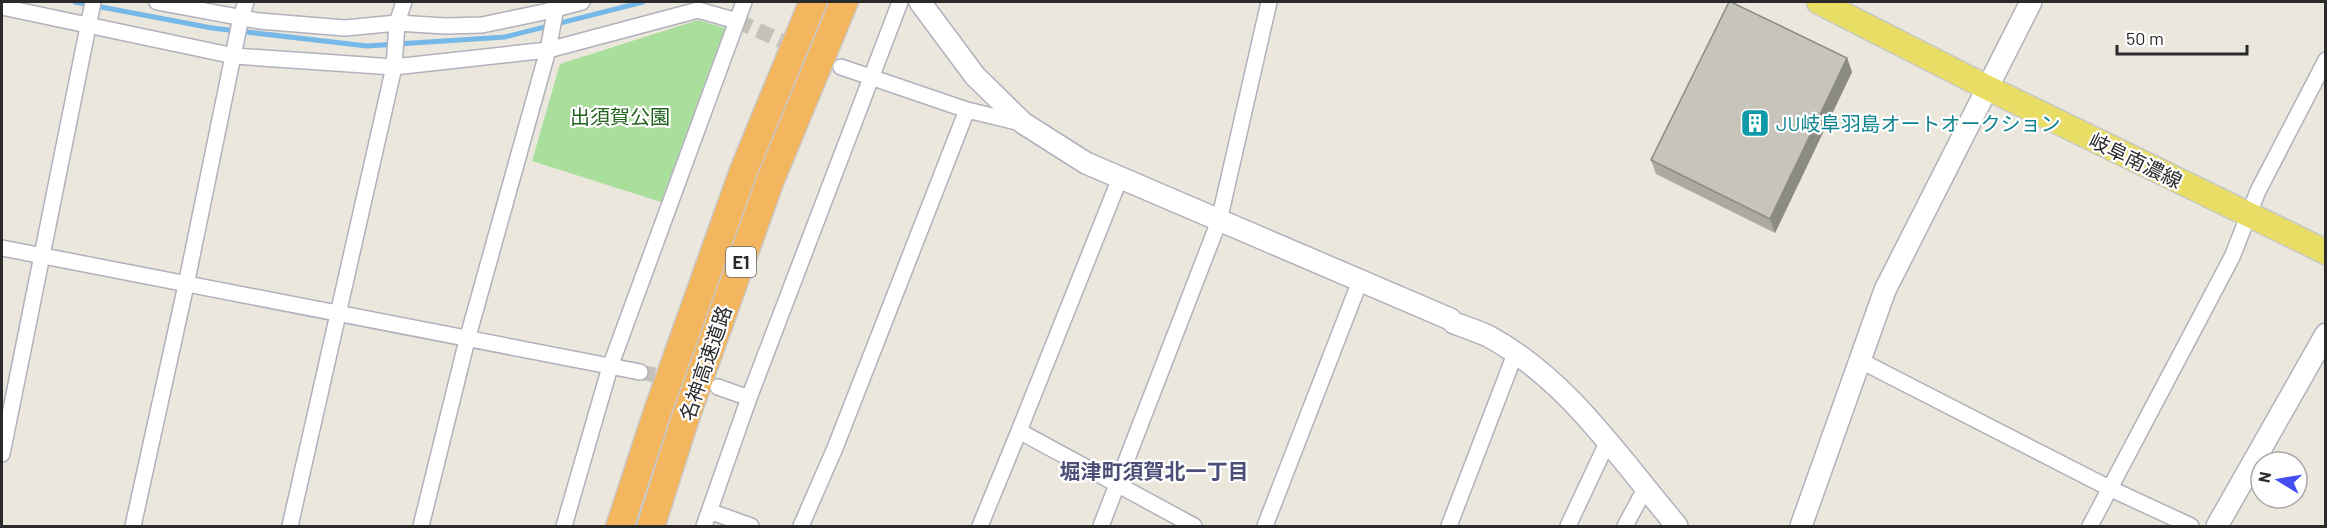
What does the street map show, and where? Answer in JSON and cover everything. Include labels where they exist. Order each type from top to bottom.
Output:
[{"type":"highway","name":"名神高速道路","points":[[620,526],[658,410],[743,172],[813,2]]},
{"type":"highway","name":"名神高速道路","points":[[651,526],[685,419],[770,181],[844,2]]},
{"type":"main road","name":"岐阜南濃線","points":[[1819,2],[1986,87],[2325,252]]},
{"type":"street","points":[[157,2],[241,20],[345,28],[482,24],[582,2]]},
{"type":"street","points":[[133,526],[246,2]]},
{"type":"street","points":[[290,526],[339,314],[394,61],[396,28],[404,2]]},
{"type":"street","points":[[564,526],[610,367],[744,2]]},
{"type":"street","points":[[704,526],[749,398],[900,2]]},
{"type":"street","points":[[920,2],[975,76],[1023,123],[1086,163],[1488,336],[1515,354],[1545,375],[1578,408],[1677,526]]},
{"type":"street","points":[[1101,526],[1219,221],[1269,2]]},
{"type":"street","points":[[1801,526],[1885,290],[2031,2]]},
{"type":"street","points":[[2,7],[90,14],[235,50],[394,61],[550,44],[698,10],[737,21]]},
{"type":"street","points":[[421,526],[466,340],[550,44],[555,8]]},
{"type":"street","points":[[2,454],[90,14]]},
{"type":"street","points":[[2090,526],[2232,257],[2248,214],[2325,60]]},
{"type":"street","points":[[841,67],[968,110],[1023,123]]},
{"type":"street","points":[[801,526],[835,448],[968,110]]},
{"type":"street","points":[[980,526],[1120,178]]},
{"type":"street","points":[[2,248],[640,372]]},
{"type":"street","points":[[1265,526],[1360,281]]},
{"type":"street","points":[[2217,526],[2325,334]]},
{"type":"street","points":[[1449,526],[1515,354]]},
{"type":"street","points":[[1861,361],[2109,488],[2191,526]]},
{"type":"street","points":[[718,387],[749,398]]},
{"type":"street","points":[[1019,431],[1194,526]]},
{"type":"street","points":[[1568,526],[1607,443]]},
{"type":"street","points":[[1625,526],[1645,489]]},
{"type":"street","points":[[709,511],[751,526]]},
{"type":"green space","name":"出須賀公園","points":[[698,20],[725,28],[661,202],[532,161],[560,64]]},
{"type":"building","name":"JU岐阜羽島オートオークション","points":[[1729,2],[1847,58],[1770,219],[1651,160]]},
{"type":"waterway","points":[[75,2],[212,28],[367,46],[505,37],[643,2]]},
{"type":"tunnel","points":[[737,21],[827,61]]},
{"type":"tunnel","points":[[640,372],[704,385]]},
{"type":"place","name":"JU岐阜羽島オートオークション","points":[[1755,123]]},
{"type":"district","name":"堀津町須賀北一丁目","points":[[1154,470]]}]
